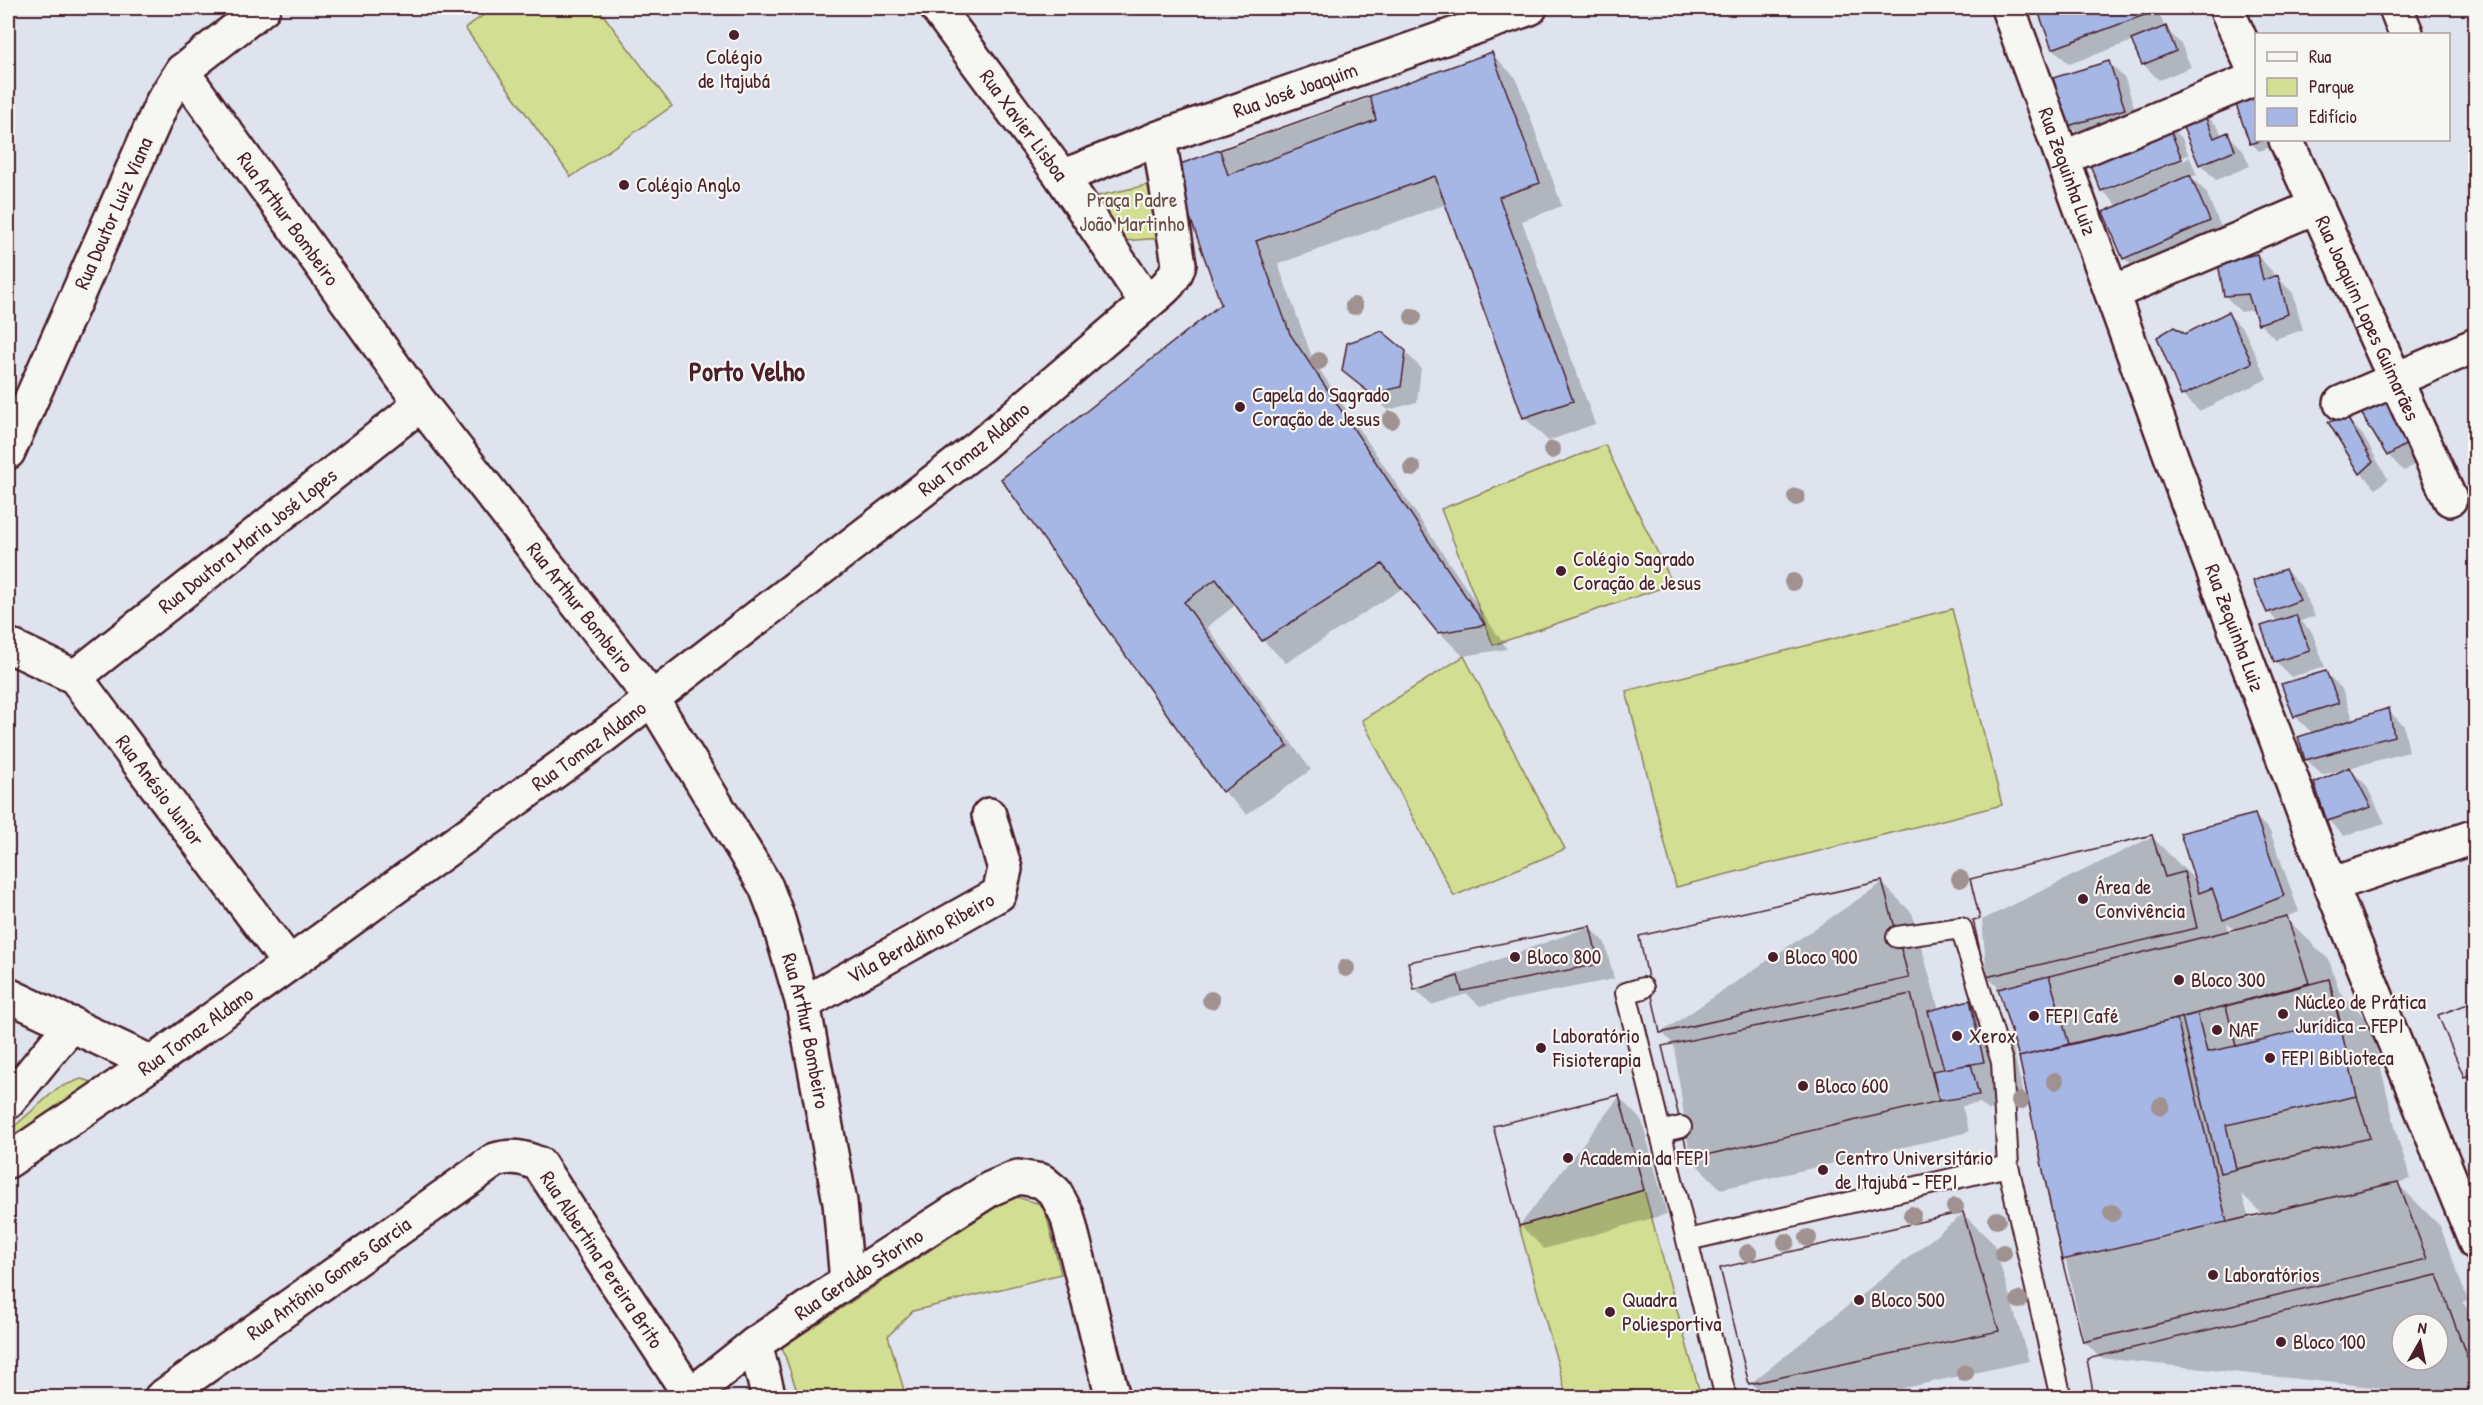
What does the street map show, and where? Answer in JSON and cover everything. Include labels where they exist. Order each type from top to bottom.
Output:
[{"type":"street","name":"Rua Doutor Luiz Viana","points":[[8,452],[15,412],[163,101],[182,71],[263,8]]},
{"type":"street","name":"Rua Xavier Lisboa","points":[[937,8],[1062,177],[1147,303]]},
{"type":"street","name":"Rua José Joaquim","points":[[1062,177],[1159,138],[1530,8]]},
{"type":"street","name":"Rua Zequinha Luiz","points":[[2008,8],[2331,885],[2465,1184],[2475,1243]]},
{"type":"street","points":[[2226,8],[2255,74]]},
{"type":"street","name":"Rua Arthur Bombeiro","points":[[182,71],[421,404],[652,699],[766,888],[777,916],[802,1004],[840,1202],[847,1281]]},
{"type":"street","points":[[2063,158],[2255,76]]},
{"type":"street","points":[[1147,303],[1170,285],[1176,276],[1179,264],[1159,138]]},
{"type":"street","name":"Rua Joaquim Lopes Guimarães","points":[[2286,141],[2450,499]]},
{"type":"street","points":[[2112,293],[2317,206]]},
{"type":"street","name":"Rua Tomaz Aldano","points":[[8,1161],[152,1063],[601,738],[980,446],[1147,303]]},
{"type":"street","points":[[2341,403],[2475,345]]},
{"type":"street","name":"Rua Doutora Maria José Lopes","points":[[75,677],[421,404]]},
{"type":"street","name":"Rua Anésio Junior","points":[[8,645],[75,677],[285,958],[287,965]]},
{"type":"street","name":"Vila Beraldino Ribeiro","points":[[802,1004],[999,894],[1005,869],[989,816]]},
{"type":"street","points":[[2331,885],[2475,836]]},
{"type":"street","points":[[8,995],[152,1063]]},
{"type":"street","points":[[8,1102],[72,1024]]},
{"type":"street","name":"Rua Albertina Pereira Brito","points":[[495,1160],[508,1156],[522,1156],[538,1164],[688,1396]]},
{"type":"street","name":"Rua Antônio Gomes Garcia","points":[[160,1398],[495,1160]]},
{"type":"street","name":"Rua Geraldo Storino","points":[[688,1396],[755,1344],[847,1281],[990,1189],[1018,1178],[1042,1181],[1055,1192],[1067,1215],[1113,1398]]},
{"type":"street","points":[[755,1344],[769,1398]]},
{"type":"lane","points":[[1898,937],[1961,928],[2002,1062],[2008,1166],[2061,1398]]},
{"type":"lane","points":[[1643,988],[1626,993],[1726,1398]]},
{"type":"lane","points":[[1660,1132],[1681,1127]]},
{"type":"lane","points":[[1688,1240],[2008,1166]]},
{"type":"green space","points":[[494,8],[598,8],[672,106],[571,177],[465,28]]},
{"type":"green space","name":"Praça Padre João Martinho","points":[[1148,185],[1161,238],[1124,241],[1097,196]]},
{"type":"green space","points":[[1605,445],[1673,584],[1493,645],[1441,509]]},
{"type":"green space","points":[[1952,609],[2002,805],[1676,887],[1626,691]]},
{"type":"green space","points":[[1464,656],[1565,849],[1454,896],[1362,720]]},
{"type":"green space","points":[[81,1079],[96,1083],[8,1155],[8,1132],[58,1088]]},
{"type":"green space","name":"Quadra Poliesportiva","points":[[1644,1190],[1701,1397],[1567,1397],[1519,1226]]},
{"type":"green space","points":[[1013,1196],[1044,1205],[1061,1274],[913,1311],[888,1336],[904,1390],[879,1397],[799,1397],[782,1347]]},
{"type":"building","points":[[2037,8],[2148,8],[2150,13],[2052,49]]},
{"type":"building","points":[[2166,26],[2176,51],[2142,65],[2131,40]]},
{"type":"building","points":[[1492,52],[1540,183],[1499,197],[1573,401],[1523,418],[1435,176],[1256,241],[1290,334],[1485,625],[1438,633],[1382,564],[1262,641],[1216,579],[1184,602],[1288,746],[1222,792],[1001,479],[1221,304],[1172,167]]},
{"type":"building","points":[[2109,61],[2125,109],[2068,126],[2053,78]]},
{"type":"building","points":[[2255,87],[2255,141],[2260,141],[2250,144],[2233,96]]},
{"type":"building","points":[[1370,96],[1376,120],[1228,175],[1220,150]]},
{"type":"building","points":[[2202,109],[2214,138],[2228,132],[2235,150],[2199,165],[2179,118]]},
{"type":"building","points":[[2166,120],[2182,159],[2101,191],[2085,153]]},
{"type":"building","points":[[2190,175],[2210,221],[2123,259],[2103,212]]},
{"type":"building","points":[[2257,254],[2263,280],[2278,275],[2288,314],[2258,324],[2248,294],[2224,296],[2218,263]]},
{"type":"building","points":[[2228,312],[2252,363],[2181,396],[2157,337],[2174,327],[2185,334]]},
{"type":"building","points":[[1382,331],[1406,351],[1401,387],[1371,394],[1342,371],[1347,343]]},
{"type":"building","points":[[2388,400],[2415,439],[2387,456],[2360,411]]},
{"type":"building","points":[[2347,417],[2373,462],[2360,474],[2328,422]]},
{"type":"building","points":[[2285,569],[2300,600],[2267,613],[2253,581]]},
{"type":"building","points":[[2296,615],[2310,651],[2274,662],[2261,626]]},
{"type":"building","points":[[2326,671],[2339,703],[2294,717],[2281,684]]},
{"type":"building","points":[[2389,708],[2394,736],[2305,760],[2298,737]]},
{"type":"building","points":[[2350,767],[2371,807],[2327,821],[2314,783]]},
{"type":"building","points":[[2255,814],[2284,896],[2223,920],[2212,888],[2199,893],[2180,833]]},
{"type":"building","name":"Área de Convivência","points":[[2152,835],[2165,877],[2184,872],[2197,928],[1986,977],[1973,920],[1980,919],[1970,879]]},
{"type":"building","name":"Área de Convivência","points":[[2152,835],[2165,877],[2184,872],[2197,928],[1986,977],[1973,920],[1980,919],[1970,879]]},
{"type":"building","name":"Bloco 900","points":[[1882,881],[1909,978],[1660,1033],[1639,936]]},
{"type":"building","name":"Bloco 900","points":[[1882,881],[1909,978],[1660,1033],[1639,936]]},
{"type":"building","name":"Bloco 300","points":[[2287,916],[2309,983],[2177,1019],[2069,1044],[2049,976]]},
{"type":"building","name":"Bloco 300","points":[[2287,916],[2309,983],[2177,1019],[2069,1044],[2049,976]]},
{"type":"building","name":"Bloco 800","points":[[1590,926],[1599,964],[1462,991],[1458,976],[1414,990],[1408,962]]},
{"type":"building","name":"Bloco 800","points":[[1590,926],[1599,964],[1462,991],[1458,976],[1414,990],[1408,962]]},
{"type":"building","name":"FEPI Café","points":[[2049,976],[2069,1044],[2019,1057],[1998,989]]},
{"type":"building","name":"Núcleo de Prática Jurídica - FEPI","points":[[2329,979],[2340,1021],[2236,1046],[2226,1006]]},
{"type":"building","name":"FEPI Biblioteca","points":[[2329,979],[2357,1096],[2370,1138],[2220,1173],[2182,1017]]},
{"type":"building","name":"Bloco 600","points":[[1911,994],[1939,1101],[1689,1159],[1662,1046]]},
{"type":"building","name":"Bloco 600","points":[[1911,994],[1939,1101],[1689,1159],[1662,1046]]},
{"type":"building","name":"Xerox","points":[[1970,1000],[1984,1062],[1944,1069],[1928,1011]]},
{"type":"building","points":[[2476,1001],[2476,1073],[2464,1077],[2438,1015]]},
{"type":"building","points":[[2476,1001],[2476,1073],[2464,1077],[2438,1015]]},
{"type":"building","name":"NAF","points":[[2226,1006],[2236,1046],[2207,1052],[2197,1013]]},
{"type":"building","points":[[2177,1019],[2227,1222],[2398,1182],[2427,1259],[2083,1342],[2062,1260],[2019,1057]]},
{"type":"building","points":[[1971,1064],[1979,1095],[1939,1101],[1932,1071]]},
{"type":"building","name":"Academia da FEPI","points":[[1619,1095],[1644,1190],[1519,1226],[1493,1126]]},
{"type":"building","name":"Academia da FEPI","points":[[1619,1095],[1644,1190],[1519,1226],[1493,1126]]},
{"type":"building","points":[[2357,1096],[2370,1138],[2236,1169],[2226,1125]]},
{"type":"building","name":"Laboratórios","points":[[2398,1182],[2427,1259],[2083,1342],[2062,1260]]},
{"type":"building","name":"Bloco 500","points":[[1963,1212],[1999,1331],[1749,1384],[1720,1268]]},
{"type":"building","name":"Bloco 500","points":[[1963,1212],[1999,1331],[1749,1384],[1720,1268]]},
{"type":"building","name":"Bloco 100","points":[[2437,1275],[2476,1382],[2476,1398],[2094,1398],[2087,1359]]},
{"type":"building","name":"Bloco 100","points":[[2437,1275],[2476,1382],[2476,1398],[2094,1398],[2087,1359]]},
{"type":"place","name":"Colégio de Itajubá","points":[[734,35]]},
{"type":"place","name":"Colégio Anglo","points":[[624,185]]},
{"type":"place","name":"Capela do Sagrado Coração de Jesus","points":[[1240,407]]},
{"type":"place","name":"Colégio Sagrado Coração de Jesus","points":[[1561,571]]},
{"type":"place","name":"Área de Convivência","points":[[2083,899]]},
{"type":"place","name":"Bloco 800","points":[[1515,957]]},
{"type":"place","name":"Bloco 900","points":[[1773,957]]},
{"type":"place","name":"Bloco 300","points":[[2179,980]]},
{"type":"place","name":"Núcleo de Prática Jurídica - FEPI","points":[[2283,1014]]},
{"type":"place","name":"FEPI Café","points":[[2034,1016]]},
{"type":"place","name":"NAF","points":[[2217,1030]]},
{"type":"place","name":"Xerox","points":[[1957,1036]]},
{"type":"place","name":"Laboratório Fisioterapia","points":[[1541,1048]]},
{"type":"place","name":"FEPI Biblioteca","points":[[2270,1058]]},
{"type":"place","name":"Bloco 600","points":[[1803,1086]]},
{"type":"place","name":"Academia da FEPI","points":[[1568,1158]]},
{"type":"place","name":"Centro Universitário de Itajubá - FEPI","points":[[1823,1170]]},
{"type":"place","name":"Laboratórios","points":[[2213,1275]]},
{"type":"place","name":"Bloco 500","points":[[1859,1300]]},
{"type":"place","name":"Quadra Poliesportiva","points":[[1610,1312]]},
{"type":"place","name":"Bloco 100","points":[[2281,1342]]},
{"type":"district","name":"Porto Velho","points":[[747,372]]}]
